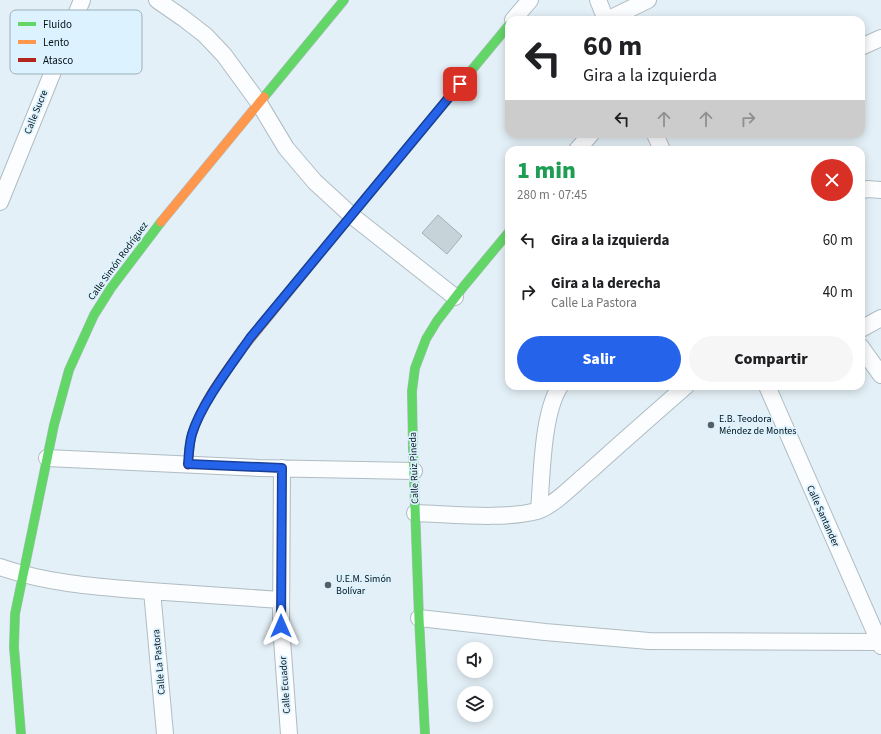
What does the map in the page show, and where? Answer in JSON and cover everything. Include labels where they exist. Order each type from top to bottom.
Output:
[{"type":"street","name":"Calle Sucre","points":[[78,10],[82,0]]},
{"type":"street","points":[[157,0],[205,35],[224,55],[259,103],[286,148],[315,182],[351,215],[455,297]]},
{"type":"street","name":"Calle Simón Rodríguez","points":[[21,734],[14,648],[15,614],[54,425],[69,370],[94,315],[111,288],[164,218],[344,0]]},
{"type":"street","points":[[516,16],[530,0]]},
{"type":"street","points":[[598,0],[605,16]]},
{"type":"street","points":[[615,16],[648,0]]},
{"type":"street","points":[[188,464],[192,433],[208,400],[250,338],[505,30]]},
{"type":"street","points":[[865,44],[881,38]]},
{"type":"street","name":"Calle Sucre","points":[[0,202],[52,74]]},
{"type":"street","points":[[580,146],[588,138]]},
{"type":"street","points":[[865,190],[881,190]]},
{"type":"street","name":"Calle Ruiz Pineda","points":[[425,734],[415,513],[412,391],[415,368],[426,339],[437,321],[505,237]]},
{"type":"street","points":[[865,327],[881,318]]},
{"type":"street","points":[[865,353],[881,375]]},
{"type":"street","points":[[539,510],[546,425],[558,390]]},
{"type":"street","points":[[415,513],[493,515],[525,514],[539,510],[549,505],[572,486],[681,390]]},
{"type":"street","name":"Calle Santander","points":[[769,390],[880,644]]},
{"type":"street","points":[[47,458],[282,468],[414,471]]},
{"type":"street","name":"Calle Ecuador","points":[[282,468],[281,626],[288,734]]},
{"type":"street","points":[[0,567],[23,575],[65,583],[281,600]]},
{"type":"street","name":"Calle La Pastora","points":[[152,591],[165,734]]},
{"type":"street","points":[[419,618],[545,632],[649,641],[880,644]]},
{"type":"building","points":[[438,215],[462,236],[447,254],[422,233]]},
{"type":"traffic: fast","points":[[264,97],[344,0]]},
{"type":"traffic: fast","points":[[331,240],[505,30]]},
{"type":"traffic: fast","points":[[21,734],[14,647],[15,614],[54,425],[69,370],[94,315],[111,288],[161,222]]},
{"type":"traffic: fast","points":[[425,734],[413,450],[412,391],[415,368],[426,339],[437,321],[505,237]]},
{"type":"traffic: slow","points":[[161,222],[264,97]]},
{"type":"traffic: slow","points":[[242,349],[331,240]]},
{"type":"traffic: jam","points":[[188,465],[191,438],[201,411],[220,380],[242,349]]},
{"type":"place","name":"E.B. Teodora Méndez de Montes","points":[[711,425]]},
{"type":"place","name":"U.E.M. Simón Bolívar","points":[[328,585]]},
{"type":"route","points":[[281,626],[282,468],[188,464],[192,433],[208,400],[250,338],[460,84]]}]
